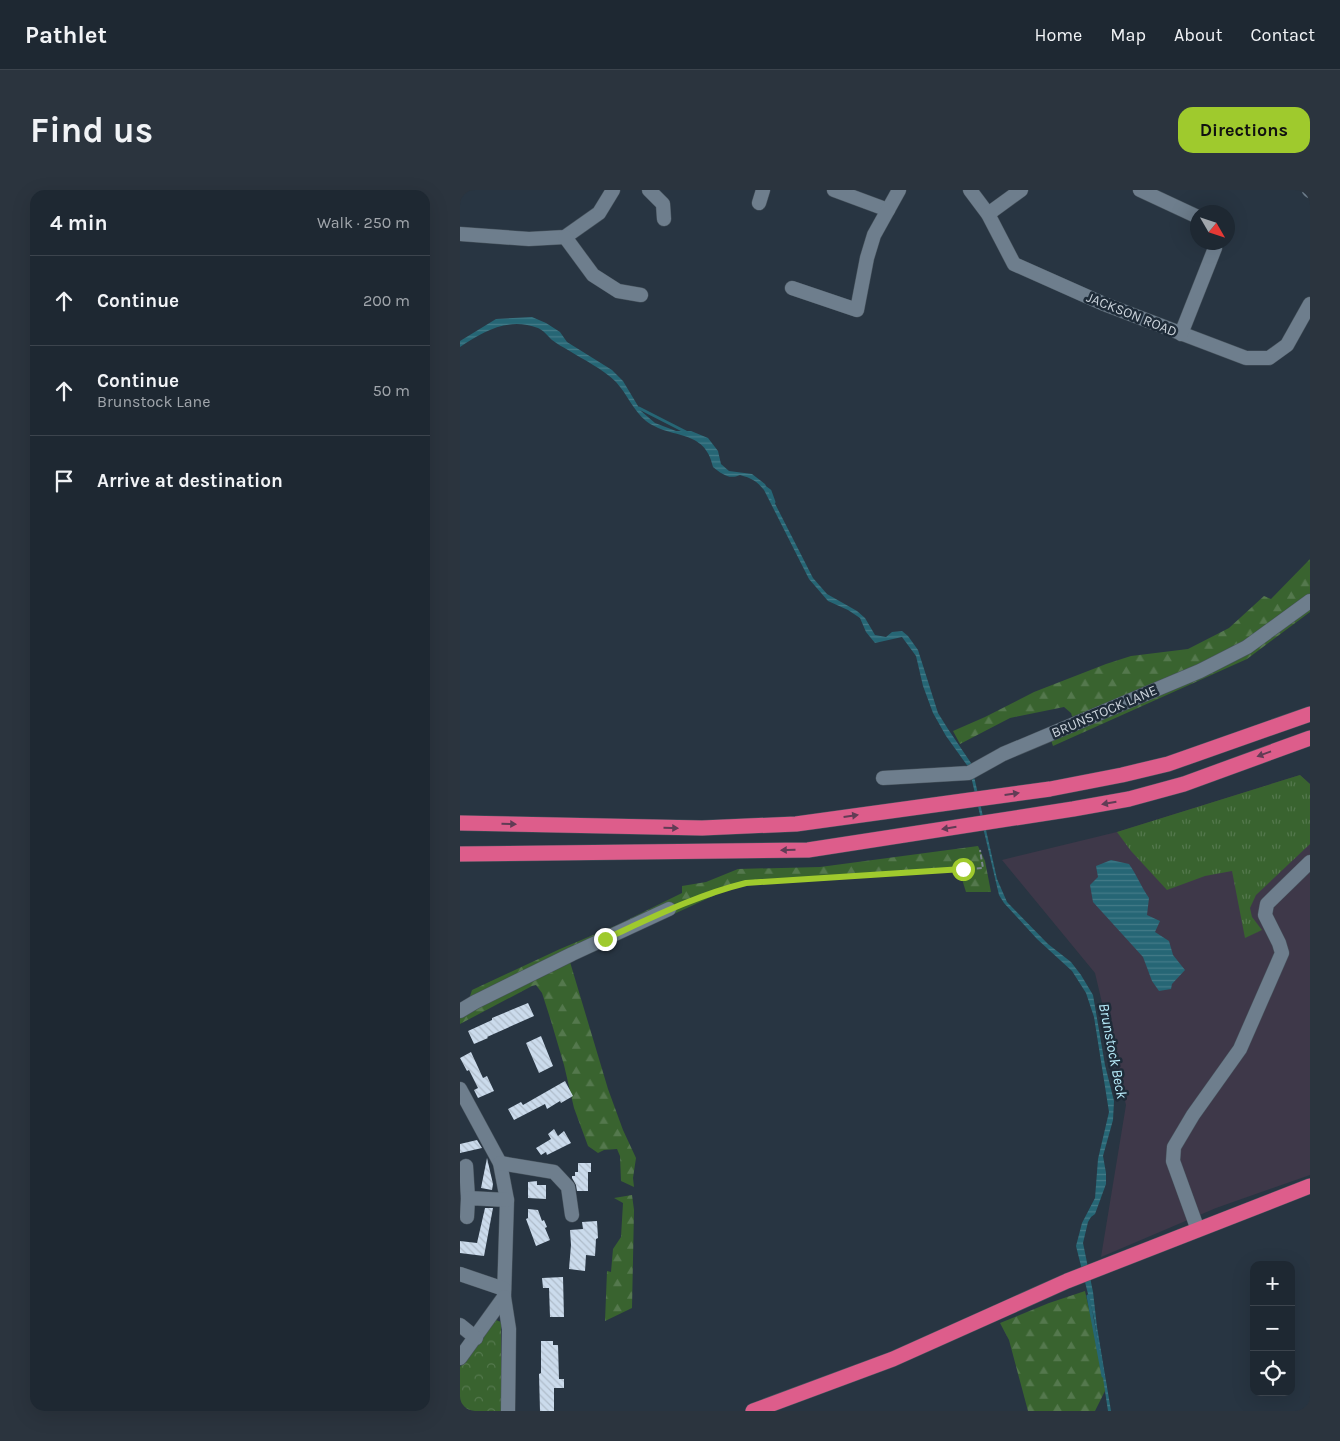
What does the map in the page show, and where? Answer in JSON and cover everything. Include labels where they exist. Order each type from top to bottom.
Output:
[{"type":"highway","points":[[460,824],[702,828],[796,824],[1050,789],[1122,776],[1168,764],[1310,714]]},
{"type":"highway","points":[[460,854],[808,850],[1129,799],[1184,784],[1310,738]]},
{"type":"highway","points":[[753,1411],[893,1359],[1067,1281],[1310,1186]]},
{"type":"street","points":[[460,234],[528,239],[565,237],[599,213],[612,190]]},
{"type":"street","points":[[649,190],[662,204],[664,219]]},
{"type":"street","points":[[834,190],[888,210]]},
{"type":"street","points":[[792,288],[857,310],[866,258],[874,235],[899,190]]},
{"type":"street","name":"JACKSON ROAD","points":[[970,190],[988,214],[1014,264],[1104,304],[1246,358],[1269,358],[1287,346],[1310,304]]},
{"type":"street","points":[[988,214],[1021,190]]},
{"type":"street","points":[[1140,190],[1190,213]]},
{"type":"street","points":[[565,237],[593,275],[618,290],[640,295]]},
{"type":"street","points":[[1181,334],[1214,250]]},
{"type":"street","name":"BRUNSTOCK LANE","points":[[883,778],[975,769],[1003,754],[1200,671],[1247,647],[1310,601]]},
{"type":"street","points":[[1198,1230],[1173,1161],[1174,1147],[1240,1049],[1282,953],[1265,915],[1266,904],[1310,862]]},
{"type":"street","points":[[460,1011],[572,954],[669,909]]},
{"type":"street","points":[[460,1089],[500,1163],[507,1200],[504,1293],[509,1329],[508,1411]]},
{"type":"street","points":[[500,1163],[554,1172],[568,1187],[572,1215]]},
{"type":"street","points":[[466,1166],[468,1198],[466,1218]]},
{"type":"street","points":[[468,1198],[507,1200]]},
{"type":"street","points":[[460,1274],[504,1293]]},
{"type":"street","points":[[460,1358],[476,1338],[504,1293]]},
{"type":"street","points":[[460,1325],[476,1338]]},
{"type":"path","points":[[669,909],[728,887],[746,883],[983,868],[980,850]]},
{"type":"shaded area","points":[[1300,775],[1310,784],[1310,1175],[1216,1208],[1101,1257],[1126,1105],[1095,973],[1002,860],[1117,832]]},
{"type":"green space","points":[[1310,559],[1310,612],[1247,659],[1053,746],[1049,734],[1075,725],[1071,713],[1064,707],[1010,718],[960,744],[953,731],[1034,692],[1106,664],[1131,656],[1188,649],[1229,628],[1264,596],[1271,599]]},
{"type":"green space","points":[[1300,775],[1310,784],[1310,844],[1256,895],[1250,908],[1252,917],[1262,930],[1245,938],[1232,871],[1205,876],[1167,890],[1131,851],[1117,832]]},
{"type":"green space","points":[[978,846],[985,861],[991,892],[966,892],[961,876],[954,872],[781,880],[739,884],[570,962],[608,1089],[623,1130],[636,1158],[633,1178],[634,1187],[621,1181],[620,1156],[617,1149],[604,1150],[598,1153],[588,1146],[574,1108],[564,1065],[542,993],[536,985],[460,1024],[460,1006],[469,999],[472,990],[617,925],[682,893],[682,886],[706,882],[738,869],[820,867]]},
{"type":"green space","points":[[632,1195],[634,1210],[632,1308],[605,1321],[607,1271],[611,1272],[613,1249],[621,1237],[623,1203],[614,1198]]},
{"type":"green space","points":[[1085,1291],[1107,1387],[1095,1411],[1028,1411],[1009,1340],[1000,1323]]},
{"type":"green space","points":[[496,1320],[501,1322],[501,1411],[460,1411],[460,1367]]},
{"type":"water","name":"Brunstock Beck","points":[[532,317],[560,332],[567,342],[612,370],[623,381],[641,411],[655,423],[676,431],[691,431],[708,438],[718,451],[721,464],[729,471],[752,474],[765,484],[813,578],[827,594],[857,611],[865,618],[875,635],[886,637],[892,632],[902,631],[918,650],[938,713],[971,763],[997,879],[1007,902],[1048,944],[1071,962],[1093,995],[1105,1065],[1114,1101],[1113,1120],[1103,1156],[1106,1184],[1095,1214],[1088,1222],[1083,1243],[1093,1292],[1111,1411],[1108,1411],[1094,1318],[1076,1246],[1082,1223],[1095,1198],[1098,1159],[1109,1112],[1094,1017],[1086,993],[1072,971],[1037,939],[999,895],[969,768],[946,736],[933,713],[923,686],[916,656],[902,637],[875,643],[866,632],[860,618],[828,601],[809,579],[764,490],[759,484],[740,475],[729,477],[723,474],[713,467],[709,455],[703,446],[695,440],[666,431],[646,421],[611,377],[556,343],[540,329],[527,325],[517,324],[497,327],[460,347],[460,341],[496,319]]},
{"type":"water","points":[[1111,860],[1129,864],[1132,868],[1149,898],[1147,915],[1160,921],[1155,932],[1169,941],[1173,955],[1185,970],[1172,984],[1171,989],[1159,991],[1152,981],[1143,957],[1093,902],[1090,885],[1098,877],[1096,866]]},
{"type":"building","points":[[528,1003],[534,1016],[474,1044],[468,1031],[492,1020],[492,1018]]},
{"type":"building","points":[[541,1036],[553,1066],[539,1073],[526,1043]]},
{"type":"building","points":[[471,1052],[483,1078],[487,1076],[494,1091],[478,1098],[474,1090],[478,1088],[469,1070],[467,1071],[460,1058]]},
{"type":"building","points":[[565,1081],[573,1096],[547,1109],[545,1104],[514,1120],[508,1109],[521,1102],[523,1105]]},
{"type":"building","points":[[554,1129],[558,1136],[564,1131],[571,1143],[547,1155],[546,1152],[541,1155],[536,1148],[551,1139],[548,1134]]},
{"type":"building","points":[[477,1140],[482,1148],[460,1153],[460,1144]]},
{"type":"building","points":[[487,1158],[493,1184],[492,1190],[481,1188]]},
{"type":"building","points":[[578,1163],[591,1163],[591,1172],[588,1172],[588,1191],[577,1191],[572,1178],[572,1176],[575,1176],[575,1172],[578,1172]]},
{"type":"building","points":[[537,1181],[537,1185],[546,1185],[546,1199],[528,1198],[528,1182]]},
{"type":"building","points":[[485,1208],[493,1208],[484,1256],[460,1253],[460,1241],[477,1243]]},
{"type":"building","points":[[528,1209],[538,1210],[542,1221],[544,1220],[547,1227],[545,1228],[550,1240],[536,1246],[526,1219],[528,1218]]},
{"type":"building","points":[[597,1221],[598,1238],[596,1239],[595,1256],[586,1255],[585,1271],[569,1269],[570,1230],[583,1229],[582,1222]]},
{"type":"building","points":[[563,1277],[564,1317],[550,1317],[549,1288],[543,1288],[542,1278]]},
{"type":"building","points":[[541,1341],[553,1341],[553,1345],[558,1345],[559,1379],[564,1379],[564,1388],[554,1388],[554,1411],[540,1411],[539,1374],[541,1373]]},
{"type":"waterway","name":"Brunstock Beck","points":[[639,408],[686,432]]},
{"type":"waterway","name":"Brunstock Beck","points":[[766,488],[770,491],[774,502]]},
{"type":"waterway","name":"Brunstock Beck","points":[[1088,1296],[1103,1376]]},
{"type":"route","points":[[605,939],[669,909],[728,887],[746,883],[963,869]]}]
